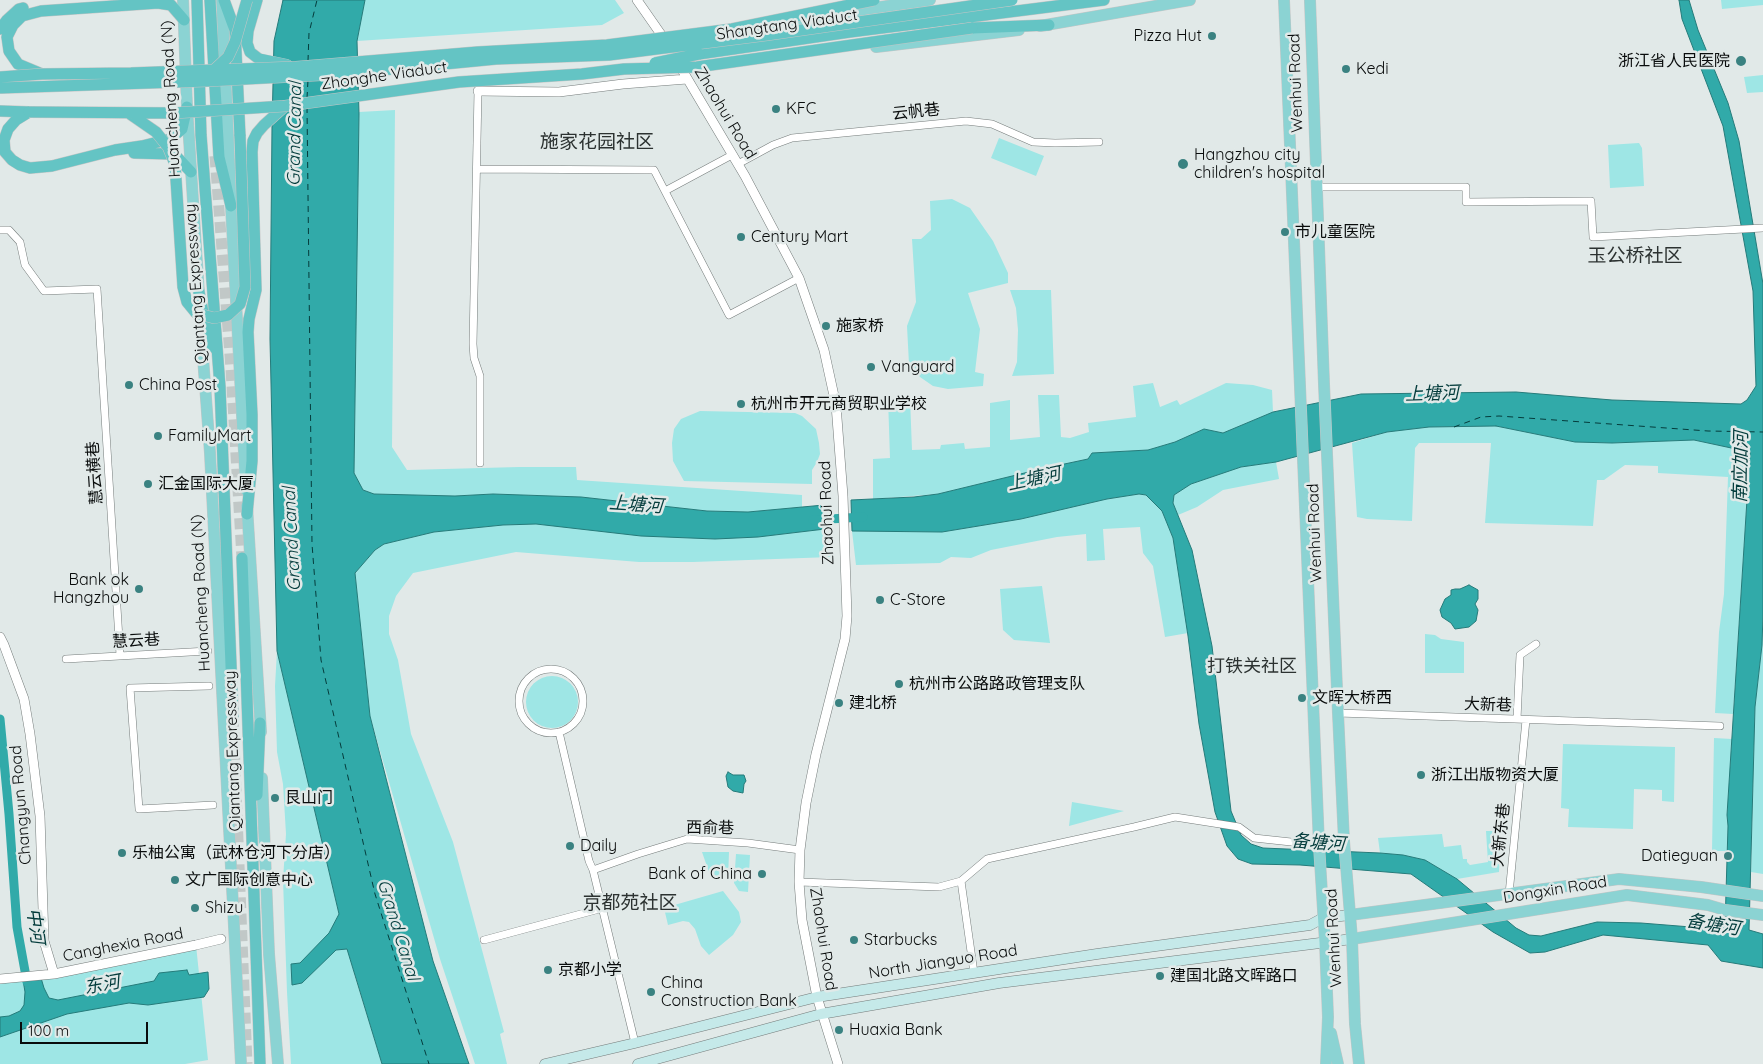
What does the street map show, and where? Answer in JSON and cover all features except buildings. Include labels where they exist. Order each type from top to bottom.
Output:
[{"type":"highway","points":[[0,29],[18,9],[107,0]]},
{"type":"highway","name":"Qiantang Expressway","points":[[197,0],[201,135],[223,453],[233,716]]},
{"type":"highway","points":[[210,0],[219,157],[231,206]]},
{"type":"highway","points":[[130,114],[156,132],[168,148],[175,164],[183,287],[188,302],[196,313],[214,318],[228,315],[240,304],[245,287],[235,30],[223,0]]},
{"type":"highway","points":[[215,69],[228,57],[235,42],[247,0]]},
{"type":"highway","points":[[257,0],[247,43],[250,52],[258,59],[296,67]]},
{"type":"highway","name":"Shangtang Viaduct","points":[[609,55],[767,35],[1012,0]]},
{"type":"highway","name":"Shangtang Viaduct","points":[[624,69],[699,54],[850,32],[1104,0]]},
{"type":"highway","points":[[0,77],[42,74],[296,67],[478,52],[641,42],[732,28],[870,2]]},
{"type":"highway","points":[[42,74],[18,64],[9,51],[7,37],[13,25],[22,16],[41,7],[158,3],[170,5],[184,20]]},
{"type":"highway","points":[[624,69],[705,66],[972,28],[1049,25]]},
{"type":"highway","points":[[575,46],[609,55]]},
{"type":"highway","name":"Zhonghe Viaduct","points":[[0,88],[208,81],[341,74],[496,59],[609,55]]},
{"type":"highway","name":"Zhonghe Viaduct","points":[[0,111],[130,114],[285,106],[459,82],[582,74],[624,69]]},
{"type":"highway","points":[[247,514],[252,461],[249,319],[256,290],[251,168],[253,141],[264,125],[285,106]]},
{"type":"highway","points":[[0,158],[15,171],[43,174],[143,150],[177,135],[182,129],[187,107]]},
{"type":"highway","points":[[29,112],[16,120],[8,129],[4,140],[5,152],[20,166],[30,168],[52,166],[115,150],[143,150],[176,156],[191,172]]},
{"type":"highway","points":[[198,287],[208,333],[223,453]]},
{"type":"highway","name":"Qiantang Expressway","points":[[242,558],[248,682],[253,899],[260,1064]]},
{"type":"highway","points":[[253,899],[260,723]]},
{"type":"main road","name":"Huancheng Road (N)","points":[[183,0],[187,107],[210,453],[241,1064]]},
{"type":"main road","points":[[223,0],[231,206],[260,723],[269,954],[278,1064]]},
{"type":"main road","points":[[663,36],[711,36],[775,27],[870,2],[930,0]]},
{"type":"main road","points":[[678,63],[767,53],[838,50],[1003,33],[1190,0]]},
{"type":"main road","name":"Wenhui Road","points":[[1284,0],[1318,845],[1328,1017],[1326,1064]]},
{"type":"main road","name":"Wenhui Road","points":[[1310,0],[1338,713],[1358,1061]]},
{"type":"main road","name":"Dongxin Road","points":[[1350,915],[1618,879],[1725,890],[1763,896]]},
{"type":"main road","name":"Dongxin Road","points":[[1352,939],[1627,895],[1708,905],[1725,910],[1757,914]]},
{"type":"main road","name":"North Jianguo Road","points":[[545,1064],[817,997],[1097,954],[1310,925],[1323,918],[1350,915]]},
{"type":"main road","name":"North Jianguo Road","points":[[638,1064],[821,1014],[999,983],[1352,939]]},
{"type":"main road","points":[[1328,1017],[1338,1064]]},
{"type":"street","name":"Zhaohui Road","points":[[637,0],[663,36],[738,164],[799,278],[824,350],[836,405],[843,496],[847,616],[845,639],[816,754],[806,803],[800,850],[799,882],[802,920],[817,997],[838,1064]]},
{"type":"street","points":[[480,463],[480,376],[474,358],[473,344],[478,90],[559,92],[687,79]]},
{"type":"street","name":"云帆巷","points":[[738,164],[773,145],[792,138],[966,120],[992,124],[1033,142],[1099,142]]},
{"type":"street","points":[[665,190],[732,155]]},
{"type":"street","points":[[477,169],[654,170],[729,315],[799,278]]},
{"type":"street","points":[[1316,187],[1466,188],[1466,202],[1591,201],[1593,237],[1763,228]]},
{"type":"street","name":"慧云横巷","points":[[0,230],[9,230],[20,242],[25,265],[44,291],[98,288],[120,656]]},
{"type":"street","name":"Changyun Road","points":[[0,637],[24,699],[30,734],[40,816],[44,941],[54,974]]},
{"type":"street","points":[[1517,719],[1520,655],[1536,644]]},
{"type":"street","name":"慧云巷","points":[[66,659],[208,651]]},
{"type":"street","points":[[546,670],[557,670],[575,679],[583,698],[579,718],[572,726],[559,732],[553,734],[533,728],[525,720],[520,710],[519,699],[522,689],[532,676],[546,670]]},
{"type":"street","points":[[209,686],[130,688],[139,809],[213,805]]},
{"type":"street","name":"大新巷","points":[[1338,713],[1720,726]]},
{"type":"street","name":"大新东巷","points":[[1509,894],[1526,720]]},
{"type":"street","points":[[559,732],[589,861],[603,908],[636,1043]]},
{"type":"street","points":[[799,882],[939,887],[961,881],[987,859],[1175,817],[1239,827],[1254,838],[1318,845]]},
{"type":"street","name":"西俞巷","points":[[593,870],[687,839],[748,843],[800,850]]},
{"type":"street","points":[[961,881],[974,973]]},
{"type":"street","points":[[484,940],[603,908]]},
{"type":"street","name":"Canghexia Road","points":[[0,979],[54,974],[221,939]]},
{"type":"shaded area","points":[[365,0],[615,0],[624,13],[602,25],[357,41]]},
{"type":"shaded area","points":[[1721,0],[1763,0],[1763,5],[1722,9]]},
{"type":"shaded area","points":[[1763,75],[1763,92],[1747,93],[1744,77]]},
{"type":"shaded area","points":[[395,110],[392,447],[407,470],[576,467],[577,480],[802,495],[802,507],[748,512],[707,511],[581,497],[493,494],[455,496],[374,494],[363,490],[354,473],[359,112]]},
{"type":"shaded area","points":[[999,138],[1044,156],[1036,176],[991,158]]},
{"type":"shaded area","points":[[1639,143],[1642,148],[1644,186],[1610,188],[1608,145]]},
{"type":"shaded area","points":[[952,199],[970,208],[993,241],[1008,273],[1008,283],[968,293],[980,329],[975,372],[984,374],[983,386],[948,389],[933,386],[920,377],[909,364],[907,326],[916,302],[912,239],[921,239],[931,230],[930,201]]},
{"type":"shaded area","points":[[1010,290],[1051,290],[1054,374],[1012,376],[1017,362],[1018,330],[1016,308]]},
{"type":"shaded area","points":[[1153,383],[1160,407],[1177,400],[1180,405],[1226,383],[1253,385],[1272,390],[1273,412],[1223,433],[1204,429],[1175,442],[1148,450],[1092,453],[1089,459],[938,494],[873,499],[873,459],[890,458],[888,398],[910,398],[912,450],[940,449],[941,445],[964,443],[965,449],[990,447],[990,403],[1010,400],[1010,440],[1040,437],[1038,395],[1059,395],[1061,437],[1070,438],[1089,432],[1088,423],[1136,417],[1133,386]]},
{"type":"shaded area","points":[[700,411],[795,413],[802,416],[816,429],[819,443],[820,454],[812,470],[812,484],[684,481],[673,461],[672,443],[674,429],[681,419]]},
{"type":"shaded area","points":[[1496,426],[1575,442],[1612,443],[1694,440],[1750,452],[1733,714],[1715,713],[1719,632],[1724,594],[1728,477],[1658,473],[1658,466],[1625,465],[1604,480],[1597,480],[1593,526],[1485,523],[1491,443],[1419,443],[1415,448],[1412,521],[1357,517],[1352,443],[1387,432],[1429,427]]},
{"type":"shaded area","points":[[1276,462],[1279,479],[1223,490],[1197,507],[1178,515],[1173,503],[1174,495],[1191,484],[1241,467]]},
{"type":"shaded area","points":[[1139,494],[1146,495],[1162,511],[1173,538],[1188,633],[1165,637],[1153,566],[1143,553],[1140,527],[1103,529],[1105,560],[1087,561],[1086,534],[1057,537],[991,550],[971,558],[951,557],[940,563],[856,565],[852,531],[942,532],[1021,519],[1107,499]]},
{"type":"shaded area","points":[[536,524],[758,537],[825,529],[831,557],[639,562],[516,552],[413,573],[396,596],[389,616],[389,634],[398,660],[411,734],[453,842],[504,1032],[500,1034],[507,1064],[475,1064],[440,959],[370,716],[355,573],[375,550],[384,544],[434,532],[503,525]]},
{"type":"shaded area","points":[[1042,586],[1050,643],[1014,640],[1003,630],[1000,589]]},
{"type":"shaded area","points":[[1763,614],[1763,874],[1751,872],[1755,707],[1762,645]]},
{"type":"shaded area","points":[[1425,634],[1435,635],[1441,639],[1464,642],[1464,673],[1425,673]]},
{"type":"shaded area","points":[[277,651],[355,977],[382,1064],[291,1064],[283,880],[286,834],[283,784],[277,752],[275,686]]},
{"type":"shaded area","points":[[547,676],[557,676],[571,683],[578,697],[578,707],[571,721],[557,728],[547,728],[537,724],[530,717],[526,707],[526,697],[530,687],[537,680]]},
{"type":"shaded area","points":[[1714,738],[1732,739],[1727,815],[1727,851],[1712,851]]},
{"type":"shaded area","points":[[1563,744],[1675,747],[1674,802],[1662,801],[1662,790],[1634,789],[1633,829],[1568,827],[1569,809],[1561,808]]},
{"type":"shaded area","points":[[1072,802],[1124,811],[1069,826]]},
{"type":"shaded area","points":[[1486,831],[1501,831],[1499,872],[1457,879],[1425,860],[1403,855],[1380,853],[1378,838],[1442,834],[1444,847],[1461,845],[1463,859],[1467,859],[1470,865],[1488,862]]},
{"type":"shaded area","points":[[702,852],[729,852],[728,880],[723,876],[711,878]]},
{"type":"shaded area","points":[[736,854],[750,855],[748,892],[739,891],[734,883]]},
{"type":"shaded area","points":[[723,891],[739,912],[741,922],[733,935],[709,955],[701,946],[695,929],[689,922],[683,921],[668,925],[664,908]]},
{"type":"shaded area","points":[[196,945],[208,1060],[185,1064],[0,1064],[0,979]]},
{"type":"water","name":"Grand Canal","points":[[283,0],[365,0],[357,41],[359,114],[354,473],[363,490],[374,494],[455,496],[493,494],[581,497],[707,511],[748,512],[824,505],[825,529],[758,537],[715,539],[641,536],[536,524],[503,525],[434,532],[384,544],[375,550],[355,573],[370,716],[433,961],[469,1064],[382,1064],[347,949],[336,950],[302,983],[292,985],[291,964],[300,963],[329,933],[339,914],[277,651],[270,339],[274,41]]},
{"type":"water","points":[[1679,0],[1689,0],[1698,30],[1728,103],[1739,141],[1763,284],[1763,614],[1762,645],[1755,707],[1749,930],[1763,934],[1763,968],[1721,961],[1708,945],[1603,935],[1545,952],[1530,953],[1493,932],[1411,874],[1300,865],[1252,864],[1238,859],[1227,846],[1215,812],[1199,724],[1173,538],[1162,511],[1146,495],[1139,494],[1107,499],[1021,519],[942,532],[852,531],[851,500],[938,494],[1088,459],[1092,453],[1148,450],[1175,442],[1204,429],[1223,433],[1273,412],[1361,394],[1516,392],[1612,400],[1741,404],[1747,400],[1756,386],[1753,291],[1723,126],[1682,19]],"holes":[[[1496,426],[1575,442],[1612,443],[1694,440],[1750,452],[1727,815],[1725,926],[1716,929],[1641,923],[1597,922],[1541,936],[1529,935],[1516,928],[1457,879],[1425,860],[1403,855],[1263,848],[1251,844],[1241,835],[1231,811],[1212,646],[1192,550],[1173,503],[1174,495],[1191,484],[1241,467],[1276,462],[1387,432],[1429,427]]]},
{"type":"water","points":[[1469,585],[1478,590],[1478,599],[1475,604],[1478,610],[1476,621],[1469,627],[1455,629],[1451,623],[1442,617],[1440,610],[1445,599],[1451,595],[1451,590]]},
{"type":"water","points":[[728,772],[733,775],[744,775],[746,781],[743,793],[733,791],[728,787],[726,776]]},
{"type":"water","points":[[187,970],[189,975],[208,972],[209,989],[204,997],[148,1005],[129,1003],[67,1014],[0,1037],[0,1017],[9,1016],[20,1011],[24,1005],[25,992],[23,980],[41,978],[49,998],[58,1000],[154,981],[159,973]]},
{"type":"waterway","name":"上塘河","points":[[813,520],[863,517]]},
{"type":"waterway","name":"中河","points":[[0,719],[17,927],[27,982]]},
{"type":"ferry route","points":[[308,61],[309,33],[317,0]]},
{"type":"ferry route","points":[[307,98],[308,80]]},
{"type":"ferry route","points":[[307,107],[312,544],[321,660],[375,894],[429,1064]]},
{"type":"ferry route","points":[[1454,427],[1481,417],[1499,416],[1708,431],[1763,432]]},
{"type":"tunnel","points":[[215,156],[231,369],[242,558]]},
{"type":"tunnel","points":[[233,716],[247,1064]]},
{"type":"place","name":"Pizza Hut","points":[[1212,36]]},
{"type":"place","name":"浙江省人民医院","points":[[1741,61]]},
{"type":"place","name":"Kedi","points":[[1346,69]]},
{"type":"place","name":"KFC","points":[[776,109]]},
{"type":"place","name":"Hangzhou city children's hospital","points":[[1183,164]]},
{"type":"place","name":"市儿童医院","points":[[1285,232]]},
{"type":"place","name":"Century Mart","points":[[741,237]]},
{"type":"place","name":"施家桥","points":[[826,326]]},
{"type":"place","name":"Vanguard","points":[[871,367]]},
{"type":"place","name":"China Post","points":[[129,385]]},
{"type":"place","name":"杭州市开元商贸职业学校","points":[[741,404]]},
{"type":"place","name":"FamilyMart","points":[[158,436]]},
{"type":"place","name":"汇金国际大厦","points":[[148,484]]},
{"type":"place","name":"Bank ok Hangzhou","points":[[139,589]]},
{"type":"place","name":"C-Store","points":[[880,600]]},
{"type":"place","name":"杭州市公路路政管理支队","points":[[899,684]]},
{"type":"place","name":"文晖大桥西","points":[[1302,698]]},
{"type":"place","name":"建北桥","points":[[839,703]]},
{"type":"place","name":"浙江出版物资大厦","points":[[1421,775]]},
{"type":"place","name":"艮山门","points":[[275,798]]},
{"type":"place","name":"Daily","points":[[570,846]]},
{"type":"place","name":"乐柚公寓（武林仓河下分店）","points":[[122,853]]},
{"type":"place","name":"Datieguan","points":[[1728,856]]},
{"type":"place","name":"Bank of China","points":[[762,874]]},
{"type":"place","name":"文广国际创意中心","points":[[175,880]]},
{"type":"place","name":"Shizu","points":[[195,908]]},
{"type":"place","name":"Starbucks","points":[[854,940]]},
{"type":"place","name":"京都小学","points":[[548,970]]},
{"type":"place","name":"建国北路文晖路口","points":[[1160,976]]},
{"type":"place","name":"China Construction Bank","points":[[651,992]]},
{"type":"place","name":"Huaxia Bank","points":[[839,1030]]},
{"type":"district","name":"施家花园社区","points":[[597,142]]},
{"type":"district","name":"玉公桥社区","points":[[1635,256]]},
{"type":"district","name":"打铁关社区","points":[[1252,667]]},
{"type":"district","name":"京都苑社区","points":[[630,903]]},
{"type":"water label","name":"南应加河","points":[[1741,467]]},
{"type":"water label","name":"备塘河","points":[[1318,843]]},
{"type":"water label","name":"备塘河","points":[[1713,925]]},
{"type":"water label","name":"东河","points":[[102,985]]}]
